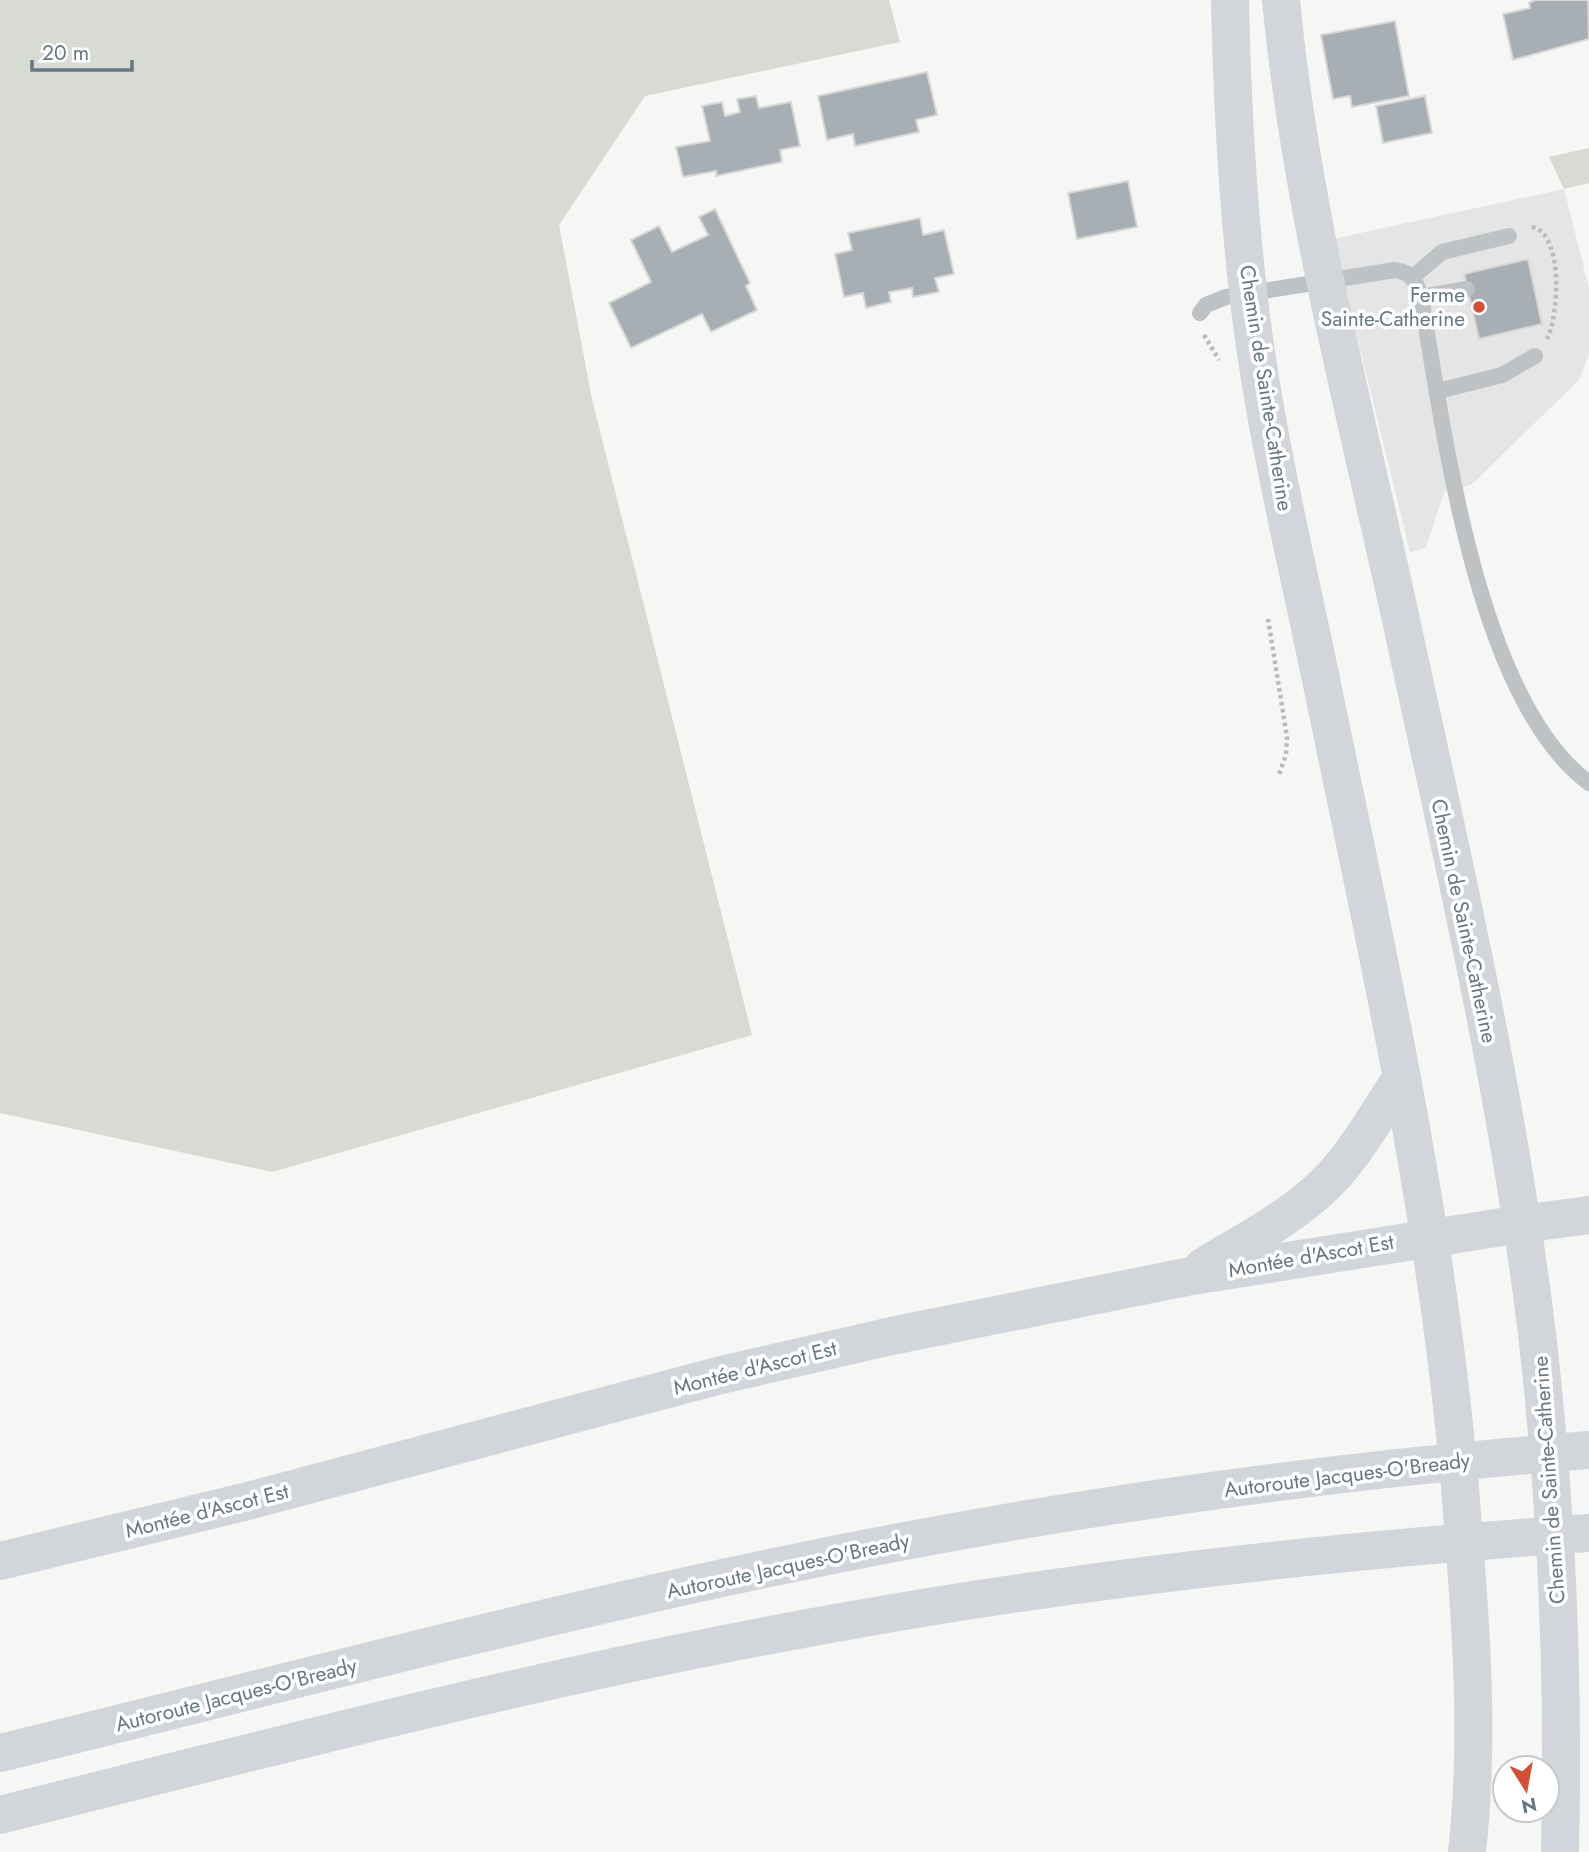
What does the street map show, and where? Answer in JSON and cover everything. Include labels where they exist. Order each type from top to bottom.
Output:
[{"type":"main road","name":"Chemin de Sainte-Catherine","points":[[1230,0],[1236,154],[1248,294],[1281,490],[1402,1078],[1431,1236],[1447,1357],[1463,1528],[1472,1742],[1471,1813],[1467,1852]]},
{"type":"main road","name":"Chemin de Sainte-Catherine","points":[[1281,0],[1299,142],[1325,281],[1428,746],[1498,1089],[1521,1224],[1539,1359],[1555,1528],[1561,1688],[1560,1852]]},
{"type":"main road","points":[[1186,1277],[1289,1213],[1320,1189],[1342,1164],[1402,1078]]},
{"type":"main road","name":"Montée d'Ascot Est","points":[[0,1561],[244,1502],[788,1359],[1186,1277],[1431,1236],[1589,1215]]},
{"type":"main road","name":"Autoroute Jacques-O'Bready","points":[[0,1753],[499,1629],[787,1564],[1102,1507],[1391,1468],[1589,1451]]},
{"type":"main road","points":[[0,1815],[445,1704],[767,1635],[1060,1587],[1246,1563],[1589,1533]]},
{"type":"lane","points":[[1413,277],[1441,252],[1509,236]]},
{"type":"lane","points":[[1200,313],[1215,300],[1248,294],[1395,270],[1405,271],[1413,277],[1421,297],[1468,548],[1492,628],[1534,717],[1560,754],[1589,783]]},
{"type":"lane","points":[[1421,297],[1467,289]]},
{"type":"lane","points":[[1438,391],[1502,375],[1535,356]]},
{"type":"path","points":[[1509,236],[1521,228],[1534,228],[1546,234],[1552,246],[1554,321],[1545,343],[1535,356]]},
{"type":"shaded area","points":[[0,0],[889,0],[900,42],[645,96],[559,225],[592,399],[752,1035],[272,1172],[0,1113]]},
{"type":"shaded area","points":[[1589,148],[1589,183],[1564,189],[1549,157]]},
{"type":"shaded area","points":[[1564,189],[1589,288],[1589,354],[1579,380],[1471,485],[1444,492],[1426,548],[1410,552],[1333,239]]},
{"type":"building","points":[[1535,0],[1588,0],[1589,39],[1513,60],[1503,14],[1530,8],[1529,3]]},
{"type":"building","points":[[1395,21],[1409,96],[1352,107],[1350,96],[1333,99],[1321,35]]},
{"type":"building","points":[[927,72],[937,115],[916,120],[919,132],[855,146],[853,134],[827,140],[818,96]]},
{"type":"building","points":[[756,96],[759,108],[791,102],[800,146],[780,150],[782,162],[716,176],[716,171],[683,177],[676,147],[710,141],[702,106],[722,102],[725,116],[740,112],[737,99]]},
{"type":"building","points":[[1425,96],[1432,133],[1383,143],[1376,106]]},
{"type":"building","points":[[1128,181],[1137,227],[1077,239],[1068,193]]},
{"type":"building","points":[[715,209],[750,283],[746,286],[757,310],[711,332],[702,314],[631,348],[609,303],[651,282],[631,240],[659,226],[672,252],[708,235],[699,217]]},
{"type":"building","points":[[920,218],[923,235],[944,230],[954,274],[935,278],[939,292],[913,297],[912,288],[889,292],[891,302],[866,308],[863,293],[844,297],[835,254],[852,250],[848,233]]},
{"type":"building","points":[[1528,259],[1542,324],[1479,339],[1464,274]]},
{"type":"place","name":"Ferme Sainte-Catherine","points":[[1479,307]]}]
